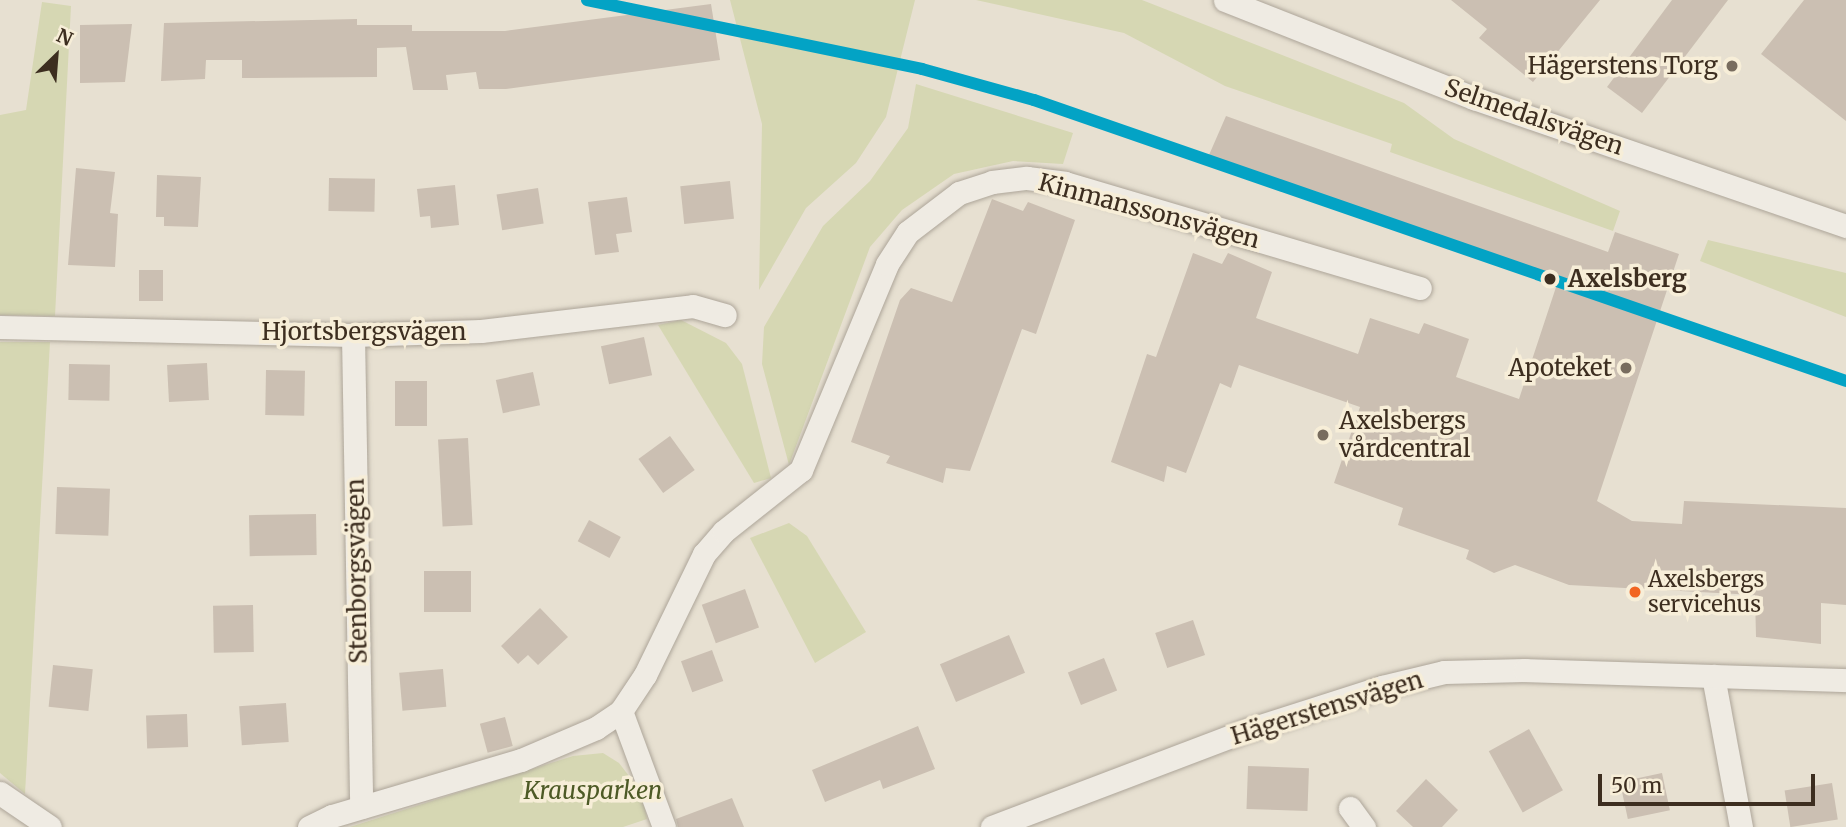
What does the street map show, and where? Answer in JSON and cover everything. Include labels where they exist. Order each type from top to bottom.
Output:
[{"type":"street","name":"Selmedalsvägen","points":[[1225,0],[1474,98],[1846,226]]},
{"type":"street","name":"Kinmanssonsvägen","points":[[309,827],[361,807],[521,760],[596,728],[621,711],[645,675],[704,554],[723,531],[801,470],[887,264],[908,232],[959,193],[992,182],[1027,178],[1065,183],[1420,288]]},
{"type":"street","name":"Hjortsbergsvägen","points":[[0,327],[353,335],[502,329],[694,306],[725,315]]},
{"type":"street","name":"Stenborgsvägen","points":[[353,335],[361,807]]},
{"type":"street","name":"Hägerstensvägen","points":[[992,827],[1029,820],[1283,719],[1444,672],[1525,670],[1846,680]]},
{"type":"street","points":[[1713,676],[1741,827]]},
{"type":"street","points":[[621,711],[664,827]]},
{"type":"street","points":[[0,793],[50,827]]},
{"type":"street","points":[[1350,808],[1364,827]]},
{"type":"green space","points":[[730,0],[915,0],[886,117],[856,163],[806,208],[759,290],[762,124]]},
{"type":"green space","points":[[976,0],[1142,0],[1404,103],[1454,139],[1620,211],[1613,231],[1390,152],[1392,144],[1225,86],[1124,33]]},
{"type":"green space","points":[[42,2],[71,6],[55,316],[0,315],[0,115],[26,110]]},
{"type":"green space","points":[[916,84],[1073,133],[1063,164],[1013,161],[954,174],[902,210],[870,247],[789,465],[762,364],[764,327],[823,226],[870,181],[908,128]]},
{"type":"green space","points":[[1708,240],[1846,273],[1846,317],[1700,261]]},
{"type":"green space","points":[[681,320],[726,343],[742,364],[771,478],[754,483],[658,325]]},
{"type":"green space","points":[[0,342],[50,342],[25,794],[0,773]]},
{"type":"green space","points":[[789,523],[807,536],[866,632],[815,663],[750,538]]},
{"type":"green space","name":"Krausparken","points":[[603,753],[619,763],[642,793],[647,819],[623,827],[350,827],[573,756]]},
{"type":"building","points":[[1451,0],[1600,0],[1533,82],[1479,38],[1487,29]]},
{"type":"building","points":[[1672,0],[1728,0],[1642,113],[1607,87]]},
{"type":"building","points":[[1804,0],[1846,0],[1846,121],[1761,54]]},
{"type":"building","points":[[711,4],[720,60],[506,89],[479,89],[476,72],[446,75],[448,90],[413,90],[406,47],[377,48],[377,77],[242,78],[242,60],[206,60],[205,79],[161,81],[164,23],[357,19],[357,25],[412,25],[412,31],[505,31]]},
{"type":"building","points":[[132,24],[125,82],[80,83],[80,25]]},
{"type":"building","points":[[1226,116],[1608,252],[1615,232],[1679,254],[1597,501],[1632,521],[1682,524],[1684,501],[1846,508],[1846,605],[1821,603],[1821,644],[1756,637],[1755,595],[1569,585],[1515,565],[1494,573],[1466,559],[1469,550],[1398,525],[1403,508],[1334,483],[1360,407],[1239,365],[1231,388],[1220,383],[1186,473],[1167,466],[1164,482],[1111,462],[1147,354],[1156,357],[1193,253],[1222,264],[1228,253],[1272,272],[1256,318],[1358,354],[1370,318],[1419,334],[1424,323],[1469,339],[1456,377],[1519,399],[1559,278],[1209,155]]},
{"type":"building","points":[[76,168],[115,172],[110,213],[118,214],[115,267],[68,265]]},
{"type":"building","points":[[157,175],[201,177],[198,227],[164,226],[164,217],[156,217]]},
{"type":"building","points":[[329,178],[375,179],[374,212],[328,211]]},
{"type":"building","points":[[730,181],[734,219],[684,224],[680,186]]},
{"type":"building","points":[[455,185],[459,225],[431,228],[430,216],[420,217],[417,189]]},
{"type":"building","points":[[538,188],[544,224],[502,230],[497,195]]},
{"type":"building","points":[[627,197],[632,232],[616,234],[619,252],[595,255],[588,202]]},
{"type":"building","points":[[992,199],[1023,211],[1028,202],[1075,220],[1036,334],[1022,329],[970,471],[946,468],[943,483],[886,463],[890,456],[851,442],[900,300],[911,288],[952,302]]},
{"type":"building","points":[[139,270],[163,270],[163,301],[139,301]]},
{"type":"building","points":[[644,337],[652,375],[609,384],[601,346]]},
{"type":"building","points":[[207,363],[209,400],[169,402],[167,365]]},
{"type":"building","points":[[69,364],[110,365],[109,401],[68,400]]},
{"type":"building","points":[[266,370],[305,371],[304,416],[265,415]]},
{"type":"building","points":[[533,372],[540,405],[503,413],[496,380]]},
{"type":"building","points":[[395,381],[427,381],[427,426],[395,426]]},
{"type":"building","points":[[670,436],[695,470],[663,493],[638,459]]},
{"type":"building","points":[[468,438],[473,525],[443,526],[438,440]]},
{"type":"building","points":[[57,487],[110,489],[108,536],[55,534]]},
{"type":"building","points":[[316,514],[317,555],[250,556],[249,515]]},
{"type":"building","points":[[589,520],[621,537],[610,558],[578,541]]},
{"type":"building","points":[[424,571],[471,571],[471,612],[424,612]]},
{"type":"building","points":[[745,589],[759,628],[716,643],[702,605]]},
{"type":"building","points":[[253,605],[254,652],[214,653],[213,606]]},
{"type":"building","points":[[540,608],[568,637],[538,665],[528,655],[518,664],[501,646]]},
{"type":"building","points":[[1193,620],[1205,655],[1167,668],[1155,633]]},
{"type":"building","points":[[1009,635],[1025,673],[956,702],[940,664]]},
{"type":"building","points":[[712,650],[723,681],[692,692],[681,661]]},
{"type":"building","points":[[1104,658],[1117,690],[1081,705],[1068,673]]},
{"type":"building","points":[[53,665],[93,669],[88,711],[49,707]]},
{"type":"building","points":[[443,669],[446,707],[402,711],[399,673]]},
{"type":"building","points":[[286,703],[289,742],[242,745],[239,706]]},
{"type":"building","points":[[187,714],[188,747],[147,748],[146,715]]},
{"type":"building","points":[[505,717],[513,746],[488,753],[480,724]]},
{"type":"building","points":[[918,726],[935,769],[883,789],[880,780],[825,802],[812,770]]},
{"type":"building","points":[[1529,729],[1563,790],[1523,813],[1489,751]]},
{"type":"building","points":[[1248,766],[1309,768],[1307,811],[1246,809]]},
{"type":"building","points":[[1662,773],[1670,810],[1628,819],[1620,782]]},
{"type":"building","points":[[1426,779],[1458,810],[1442,827],[1413,827],[1396,811]]},
{"type":"building","points":[[1832,783],[1838,820],[1790,827],[1785,791]]},
{"type":"building","points":[[732,798],[744,827],[678,827],[676,819]]},
{"type":"transit line","points":[[587,0],[922,69],[1034,100],[1846,381]]},
{"type":"place","name":"Hägerstens Torg","points":[[1732,66]]},
{"type":"place","name":"Axelsberg","points":[[1550,279]]},
{"type":"place","name":"Apoteket","points":[[1626,368]]},
{"type":"place","name":"Axelsbergs vårdcentral","points":[[1323,435]]},
{"type":"place","name":"Axelsbergs servicehus","points":[[1635,592]]}]
